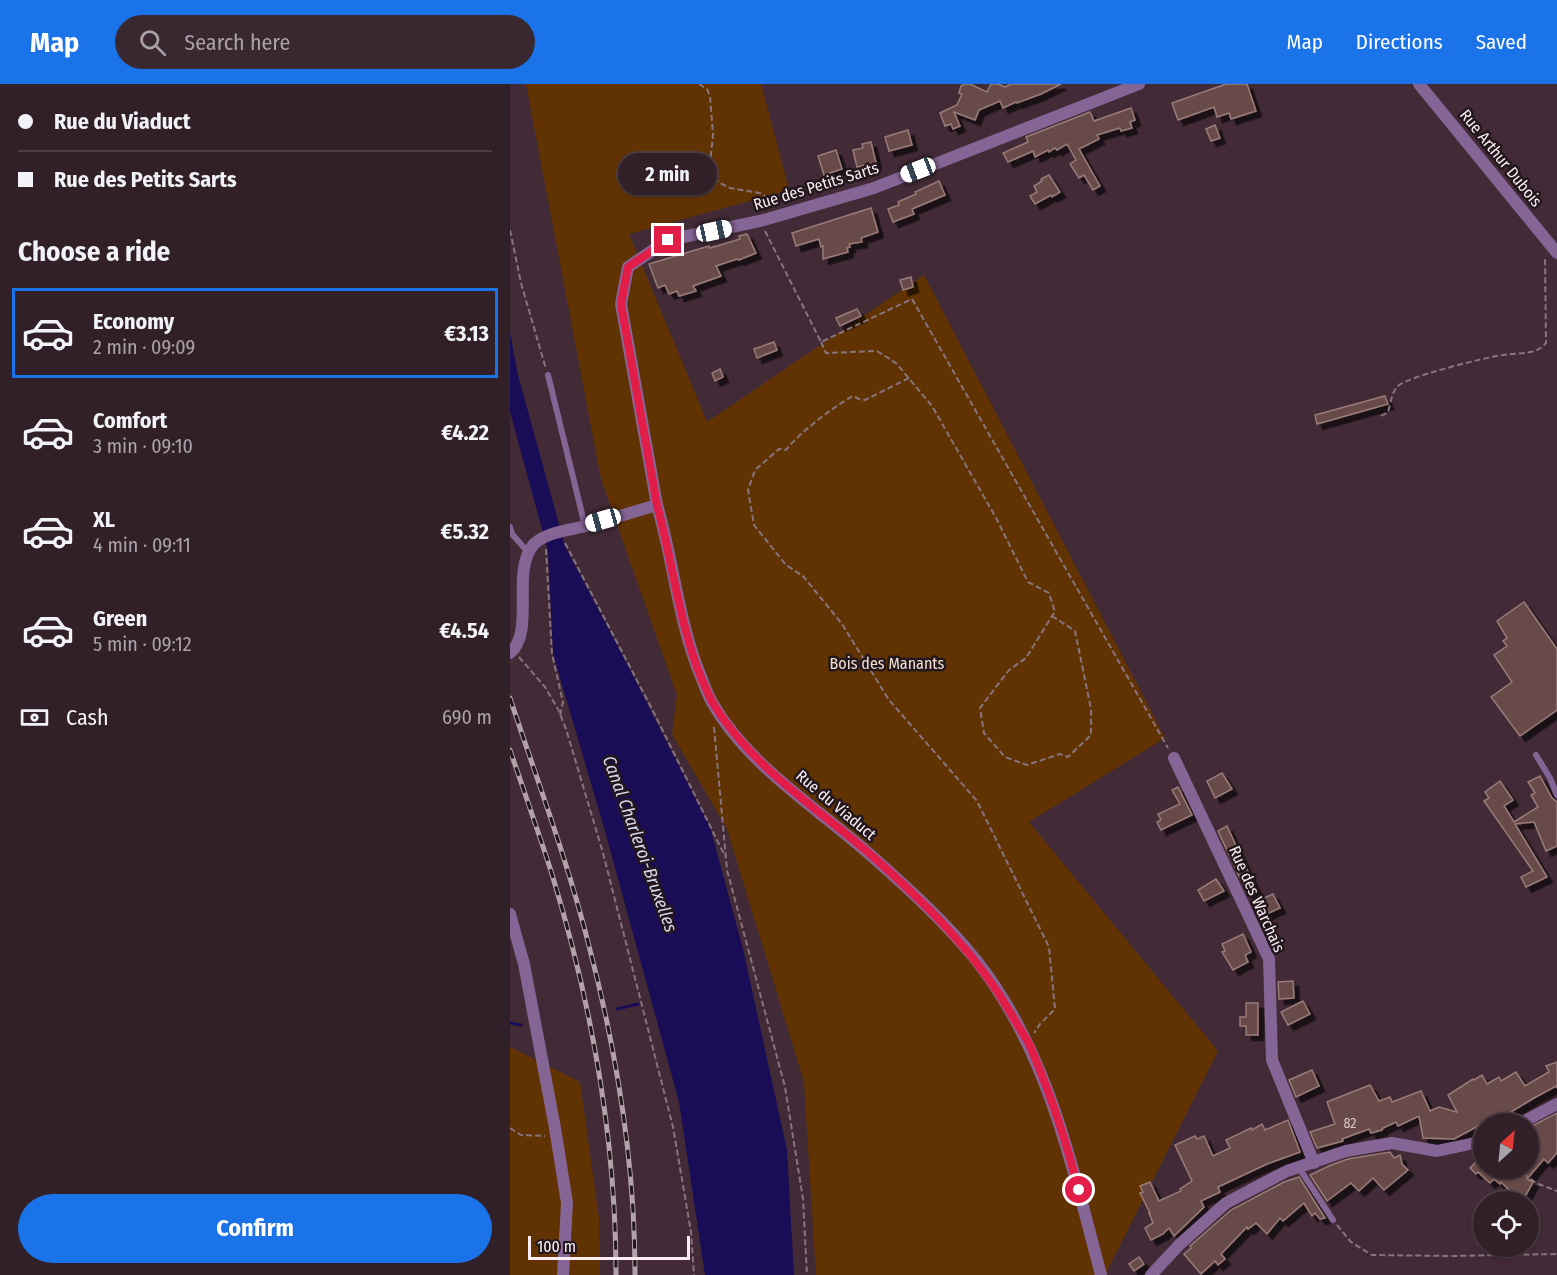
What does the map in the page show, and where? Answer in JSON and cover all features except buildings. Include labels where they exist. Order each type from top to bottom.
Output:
[{"type":"street","name":"Rue des Petits Sarts","points":[[657,505],[621,304],[628,267],[668,240],[760,221],[874,188],[1139,84]]},
{"type":"street","name":"Rue Arthur Dubois","points":[[1419,84],[1557,253]]},
{"type":"street","points":[[512,652],[519,639],[521,627],[521,570],[527,551],[534,543],[562,532],[657,505]]},
{"type":"street","name":"Rue du Viaduct","points":[[657,505],[690,648],[712,703],[730,729],[780,780],[869,853],[940,920],[977,962],[1006,1004],[1028,1042],[1062,1130],[1101,1275]]},
{"type":"street","name":"Rue des Warchais","points":[[1174,758],[1269,959],[1272,1060],[1314,1163]]},
{"type":"street","points":[[510,914],[525,964],[567,1203],[563,1275]]},
{"type":"street","points":[[1539,1113],[1557,1104]]},
{"type":"street","points":[[1151,1275],[1180,1244],[1226,1203],[1287,1171],[1346,1151],[1392,1143],[1437,1151],[1473,1143]]},
{"type":"lane","points":[[548,375],[585,526]]},
{"type":"lane","points":[[510,527],[512,534],[527,551]]},
{"type":"lane","points":[[1536,755],[1557,795]]},
{"type":"lane","points":[[1299,1168],[1333,1220]]},
{"type":"path","points":[[699,84],[707,89],[710,96],[713,135],[710,164],[718,182],[730,188],[760,193],[789,213]]},
{"type":"path","points":[[760,221],[826,353],[877,351],[897,363],[932,406],[995,516],[1028,582],[1049,593],[1055,612],[1052,616],[1026,658],[1009,669],[981,708],[984,733],[1005,757],[1027,765],[1060,754],[1068,757],[1091,735],[1091,708],[1075,631],[1052,616]]},
{"type":"path","points":[[510,230],[521,283],[548,375]]},
{"type":"path","points":[[1382,416],[1388,412],[1393,393],[1399,384],[1502,355],[1534,352],[1541,349],[1546,343],[1545,256],[1547,241]]},
{"type":"path","points":[[821,342],[912,299],[1174,758]]},
{"type":"path","points":[[909,378],[865,400],[853,396],[843,401],[793,440],[786,450],[779,449],[755,470],[748,490],[754,525],[786,565],[803,576],[842,624],[889,700],[977,801],[1049,947],[1055,1009],[1040,1024],[1028,1042]]},
{"type":"path","points":[[566,546],[652,709],[726,858]]},
{"type":"path","points":[[546,550],[552,654],[563,702],[560,716]]},
{"type":"path","points":[[512,652],[545,687],[566,729],[603,853],[673,1127],[691,1232],[694,1275]]},
{"type":"path","points":[[714,727],[727,870],[785,1087],[803,1199],[807,1275]]},
{"type":"path","points":[[510,1128],[521,1135],[556,1137]]},
{"type":"path","points":[[1530,1179],[1536,1184],[1557,1191]]},
{"type":"path","points":[[1333,1220],[1351,1242],[1372,1255],[1557,1254]]},
{"type":"green space","name":"Bois des Manants","points":[[526,84],[761,84],[789,190],[629,234],[707,422],[924,275],[1165,738],[1029,822],[1218,1051],[1107,1271],[1108,1275],[816,1275],[804,1082],[727,829],[672,734],[677,695],[601,479]]},
{"type":"green space","points":[[510,1047],[580,1082],[599,1219],[600,1275],[510,1275]]},
{"type":"water","name":"Canal Charleroi-Bruxelles","points":[[510,332],[518,375],[565,546],[710,827],[743,949],[787,1150],[794,1275],[705,1275],[679,1102],[605,831],[553,654],[548,551],[510,412]]},
{"type":"waterway","points":[[617,1009],[638,1004]]},
{"type":"waterway","points":[[510,1023],[521,1025]]},
{"type":"railway","points":[[510,698],[572,883],[608,1027],[628,1151],[635,1275]]},
{"type":"railway","points":[[510,750],[551,871],[589,1020],[606,1122],[615,1224],[616,1275]]},
{"type":"route","points":[[668,240],[628,267],[621,304],[657,505],[664,528],[678,600],[690,648],[712,703],[730,729],[748,749],[780,780],[869,853],[910,891],[940,920],[977,962],[1006,1004],[1028,1042],[1062,1130],[1079,1190]]}]
